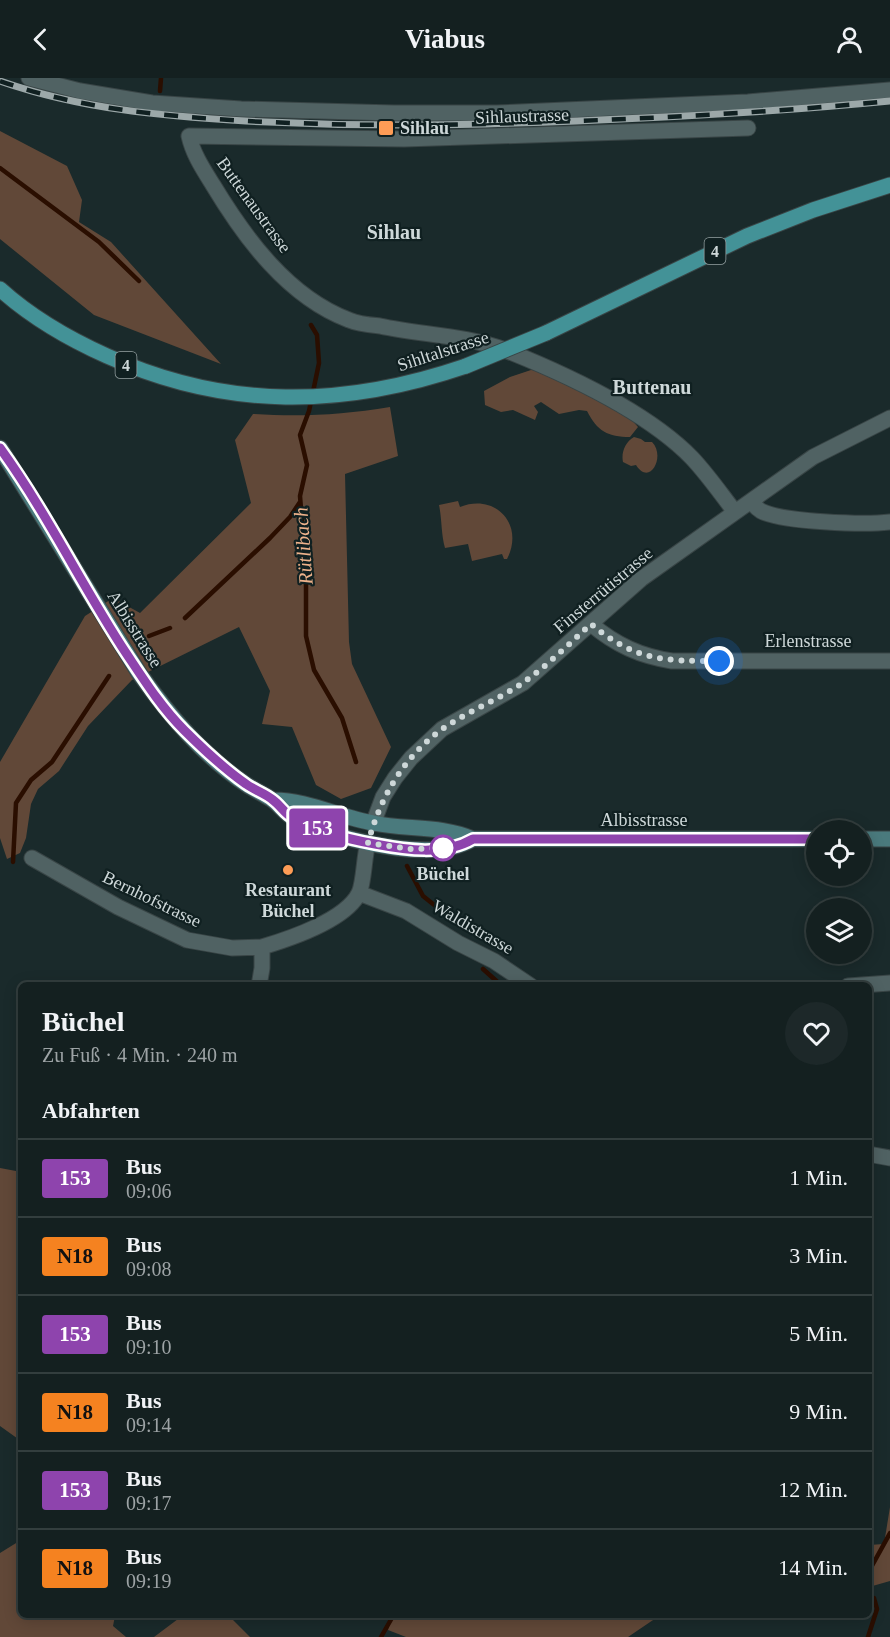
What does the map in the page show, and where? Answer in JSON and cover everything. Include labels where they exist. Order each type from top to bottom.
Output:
[{"type":"main road","name":"Sihltalstrasse","points":[[0,289],[45,323],[86,347],[176,383],[226,393],[271,397],[323,397],[375,391],[434,377],[466,366],[546,333],[747,236],[813,210],[890,185]]},
{"type":"main road","name":"Albisstrasse","points":[[0,448],[36,503],[116,638],[162,705],[183,729],[222,765],[246,784],[274,800],[292,818],[330,834],[368,843],[410,849],[437,849],[463,845],[473,839]]},
{"type":"main road","name":"Albisstrasse","points":[[274,800],[297,802],[373,824],[455,832],[473,839],[806,839]]},
{"type":"main road","points":[[368,843],[373,824]]},
{"type":"main road","points":[[872,839],[890,839]]},
{"type":"street","points":[[28,78],[80,91],[152,103],[241,109],[394,113],[497,113],[748,102],[890,90]]},
{"type":"street","name":"Sihlaustrasse","points":[[189,136],[404,139],[748,128]]},
{"type":"street","name":"Buttenaustrasse","points":[[189,136],[192,150],[215,189],[256,246],[284,277],[318,304],[350,321],[459,338],[502,349],[575,381],[617,403],[668,437],[692,458],[735,512]]},
{"type":"street","name":"Finsterrütistrasse","points":[[373,824],[383,797],[395,778],[428,741],[456,720],[523,683],[641,579],[813,457],[890,418]]},
{"type":"street","points":[[751,501],[757,509],[780,516],[858,523],[890,522]]},
{"type":"street","name":"Erlenstrasse","points":[[591,624],[604,635],[632,650],[648,657],[672,661],[890,661]]},
{"type":"street","points":[[359,893],[368,843]]},
{"type":"street","name":"Bernhofstrasse","points":[[32,858],[118,907],[187,940],[232,948],[262,946],[306,933],[347,907],[359,893]]},
{"type":"street","name":"Waldistrasse","points":[[359,893],[406,911],[458,943],[494,961],[525,982]]},
{"type":"street","points":[[260,982],[262,946]]},
{"type":"street","points":[[872,984],[890,983]]},
{"type":"street","points":[[872,1155],[890,1158]]},
{"type":"shaded area","points":[[0,131],[67,166],[82,200],[79,222],[111,242],[221,364],[94,315],[0,239]]},
{"type":"shaded area","points":[[531,370],[562,372],[624,411],[638,427],[630,437],[615,436],[599,428],[587,411],[579,410],[559,414],[541,402],[534,406],[538,412],[535,420],[513,410],[501,412],[485,405],[484,391],[510,377]]},
{"type":"shaded area","points":[[390,407],[398,456],[345,474],[349,642],[352,664],[391,747],[371,788],[341,799],[316,785],[292,727],[262,724],[270,691],[239,627],[132,680],[88,726],[59,771],[38,789],[31,804],[26,838],[20,853],[7,859],[0,838],[0,762],[85,616],[113,598],[140,613],[251,503],[235,440],[253,414],[322,415]]},
{"type":"shaded area","points":[[634,437],[645,442],[652,442],[656,448],[657,461],[651,471],[646,473],[636,465],[631,466],[623,462],[624,448]]},
{"type":"shaded area","points":[[458,501],[460,507],[485,504],[495,508],[503,515],[509,523],[512,534],[512,546],[507,559],[504,559],[502,554],[472,561],[468,544],[445,548],[439,505]]},
{"type":"shaded area","points":[[0,1168],[16,1171],[18,1189],[18,1439],[0,1426]]},
{"type":"shaded area","points":[[890,1507],[890,1581],[872,1586],[872,1545],[884,1544]]},
{"type":"shaded area","points":[[18,1542],[18,1618],[115,1618],[113,1626],[126,1637],[0,1637],[0,1553]]},
{"type":"shaded area","points":[[179,1618],[231,1618],[250,1637],[154,1637]]},
{"type":"shaded area","points":[[391,1618],[656,1618],[628,1637],[406,1637],[388,1630]]},
{"type":"waterway","name":"Rütlibach","points":[[160,91],[161,78]]},
{"type":"waterway","points":[[0,168],[99,242],[139,281]]},
{"type":"waterway","name":"Rütlibach","points":[[311,325],[317,335],[319,363],[309,411],[300,435],[307,465],[300,496],[306,573],[306,636],[314,670],[342,718],[356,762]]},
{"type":"waterway","points":[[185,618],[270,538],[290,517],[300,502]]},
{"type":"waterway","points":[[149,636],[170,628]]},
{"type":"waterway","points":[[13,862],[16,803],[31,780],[52,762],[109,676]]},
{"type":"waterway","points":[[407,866],[423,896],[458,924]]},
{"type":"waterway","points":[[483,969],[498,982]]},
{"type":"waterway","points":[[872,1566],[890,1533]]},
{"type":"waterway","points":[[868,1637],[877,1609],[874,1598]]},
{"type":"waterway","points":[[381,1637],[392,1618]]},
{"type":"railway","points":[[0,81],[30,91],[91,105],[152,114],[336,124],[456,125],[587,121],[739,113],[890,101]]},
{"type":"bus line","name":"153","points":[[0,448],[36,503],[116,638],[162,705],[183,729],[222,765],[246,784],[274,800],[292,818],[349,839],[410,849],[451,848],[473,839],[806,839]]},
{"type":"place","name":"Sihlau","points":[[386,128]]},
{"type":"place","name":"Büchel","points":[[443,848]]},
{"type":"place","name":"Restaurant Büchel","points":[[288,870]]},
{"type":"district","name":"Sihlau","points":[[394,232]]},
{"type":"district","name":"Buttenau","points":[[652,387]]},
{"type":"route","points":[[443,848],[410,849],[368,843],[383,797],[395,778],[411,758],[442,729],[523,683],[591,624],[604,635],[648,657],[672,661],[719,661]]}]
